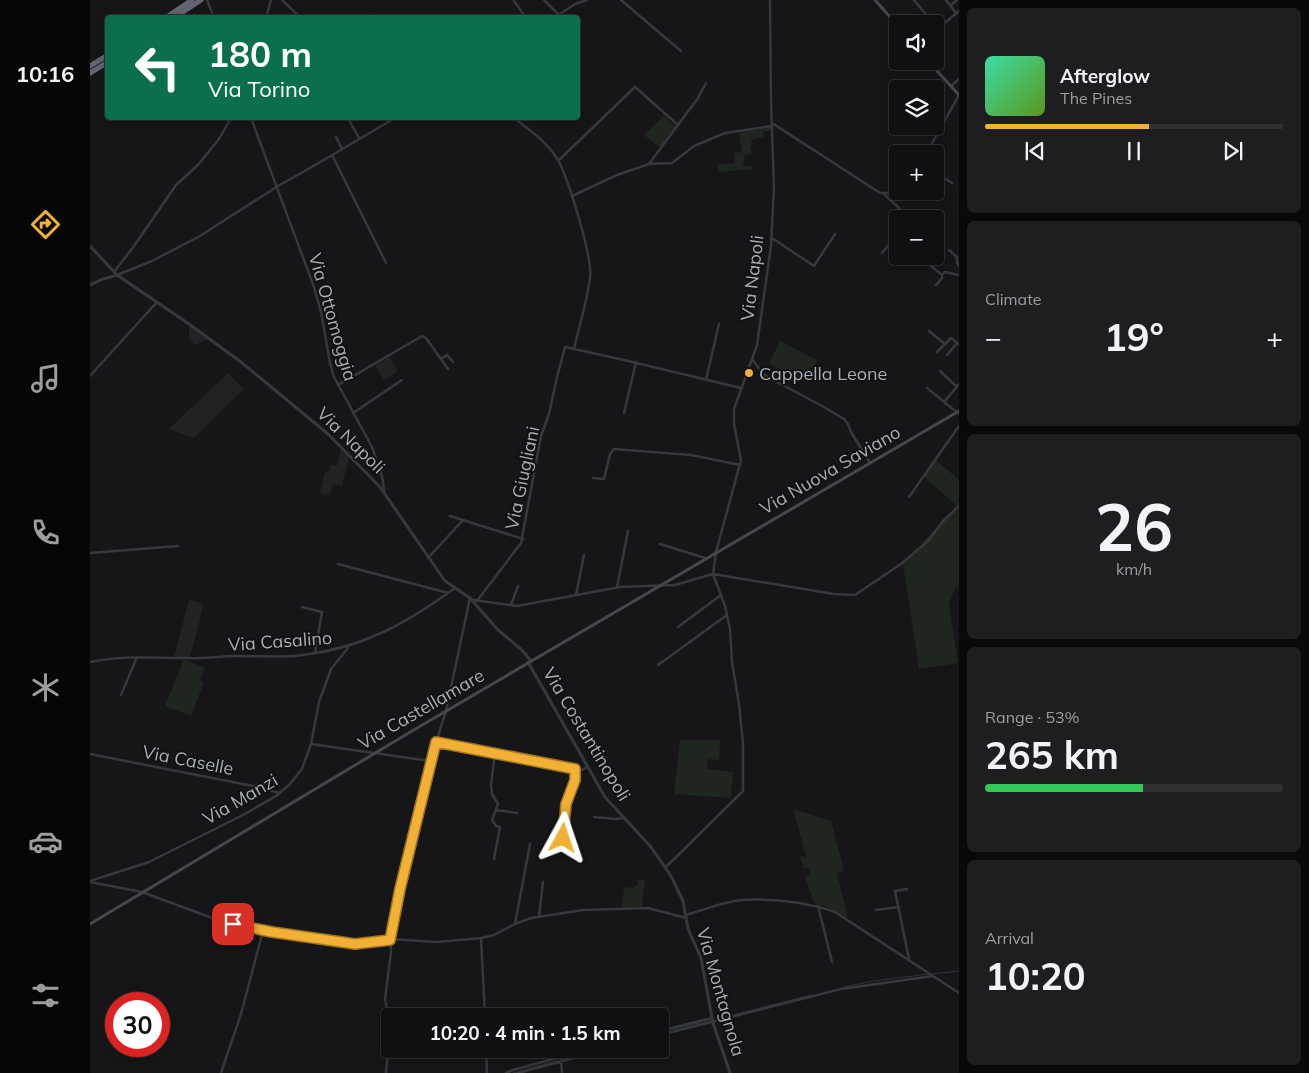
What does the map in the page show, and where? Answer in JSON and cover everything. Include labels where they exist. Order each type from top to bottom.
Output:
[{"type":"highway","points":[[170,15],[192,0]]},
{"type":"highway","points":[[178,15],[201,0]]},
{"type":"highway","points":[[90,66],[105,57]]},
{"type":"highway","points":[[90,73],[105,64]]},
{"type":"main road","points":[[875,0],[889,16]]},
{"type":"main road","points":[[936,70],[959,95]]},
{"type":"main road","name":"Via Nuova Saviano","points":[[716,552],[958,412]]},
{"type":"main road","name":"Via Castellamare","points":[[90,924],[374,753],[716,552]]},
{"type":"street","points":[[207,0],[213,15]]},
{"type":"street","points":[[267,15],[271,0]]},
{"type":"street","points":[[282,0],[298,15]]},
{"type":"street","points":[[544,0],[558,14],[575,4],[587,0]]},
{"type":"street","points":[[621,0],[681,51]]},
{"type":"street","name":"Via Napoli","points":[[713,574],[716,552],[740,465],[733,416],[741,388],[757,346],[772,238],[774,187],[770,0]]},
{"type":"street","points":[[914,0],[927,15]]},
{"type":"street","points":[[944,23],[957,12],[946,0]]},
{"type":"street","points":[[950,6],[957,0]]},
{"type":"street","points":[[514,1],[524,15]]},
{"type":"street","points":[[951,86],[959,78]]},
{"type":"street","points":[[648,164],[698,98],[706,83]]},
{"type":"street","points":[[558,161],[635,87],[678,125]]},
{"type":"street","points":[[931,145],[959,95]]},
{"type":"street","points":[[114,272],[176,185],[198,165],[219,139],[231,120]]},
{"type":"street","name":"Via Ottomoggia","points":[[252,120],[314,286],[321,312],[331,369],[372,447],[383,480],[384,493]]},
{"type":"street","points":[[349,120],[359,139]]},
{"type":"street","points":[[90,286],[103,279],[152,261],[200,236],[281,184],[392,120]]},
{"type":"street","points":[[517,120],[543,141],[558,161],[572,196],[587,247],[591,276],[574,349],[741,388]]},
{"type":"street","points":[[572,196],[617,175],[648,164],[672,163],[694,146],[725,133],[772,124],[884,194],[900,210]]},
{"type":"street","points":[[336,137],[342,150]]},
{"type":"street","points":[[332,155],[386,263]]},
{"type":"street","points":[[944,178],[952,183]]},
{"type":"street","points":[[884,194],[889,192]]},
{"type":"street","points":[[772,238],[814,266],[835,234]]},
{"type":"street","points":[[882,253],[889,245]]},
{"type":"street","name":"Via Napoli","points":[[90,246],[117,275],[191,325],[282,395],[334,439],[384,493],[445,581],[473,600],[498,630],[522,650],[529,662]]},
{"type":"street","points":[[949,250],[957,257],[959,266]]},
{"type":"street","points":[[930,265],[942,275]]},
{"type":"street","points":[[936,285],[945,272],[959,275]]},
{"type":"street","points":[[90,376],[156,303]]},
{"type":"street","points":[[706,380],[719,324]]},
{"type":"street","points":[[929,331],[945,344]]},
{"type":"street","points":[[338,385],[422,336],[426,338],[448,369]]},
{"type":"street","points":[[937,352],[951,338],[958,344],[947,355]]},
{"type":"street","name":"Via Giugliani","points":[[473,600],[521,543],[541,436],[549,414],[565,347],[574,349]]},
{"type":"street","points":[[441,359],[447,355],[453,362]]},
{"type":"street","points":[[752,359],[764,375],[844,419],[870,463]]},
{"type":"street","points":[[624,413],[636,362]]},
{"type":"street","points":[[940,371],[958,386],[944,402]]},
{"type":"street","points":[[354,413],[402,380]]},
{"type":"street","points":[[927,388],[958,412]]},
{"type":"street","points":[[909,496],[959,426]]},
{"type":"street","points":[[593,478],[604,479],[610,454],[614,449],[691,455],[740,465]]},
{"type":"street","points":[[388,1008],[385,992],[392,942],[390,940],[396,905],[430,761],[446,711],[473,600],[517,606],[617,587],[675,585],[713,574],[834,594],[856,595],[901,564],[928,541],[943,520],[959,506]]},
{"type":"street","points":[[450,516],[522,539]]},
{"type":"street","points":[[428,558],[463,520]]},
{"type":"street","points":[[617,587],[628,531]]},
{"type":"street","points":[[660,544],[705,558]]},
{"type":"street","points":[[90,553],[178,546]]},
{"type":"street","points":[[576,595],[584,555]]},
{"type":"street","points":[[338,564],[449,593]]},
{"type":"street","points":[[666,867],[743,791],[743,743],[733,674],[731,637],[727,615],[713,574]]},
{"type":"street","points":[[511,605],[518,586]]},
{"type":"street","name":"Via Casalino","points":[[90,662],[137,656],[190,658],[302,656],[349,647],[388,631],[426,609],[455,588]]},
{"type":"street","points":[[678,627],[720,595]]},
{"type":"street","points":[[302,607],[322,612],[315,653]]},
{"type":"street","points":[[658,665],[727,615]]},
{"type":"street","name":"Via Manzi","points":[[90,882],[149,862],[245,814],[281,793],[289,786],[302,770],[311,744],[319,702],[331,669],[349,647]]},
{"type":"street","points":[[121,695],[137,656]]},
{"type":"street","name":"Via Costantinopoli","points":[[529,662],[605,797],[651,847],[666,867],[683,901],[686,916]]},
{"type":"street","points":[[436,742],[575,769],[582,770],[587,767]]},
{"type":"street","points":[[311,744],[430,761]]},
{"type":"street","points":[[494,859],[500,827],[496,826],[492,820],[498,804],[491,786],[495,753]]},
{"type":"street","name":"Via Caselle","points":[[90,754],[281,793]]},
{"type":"street","points":[[563,838],[566,804],[575,780],[575,769]]},
{"type":"street","points":[[496,810],[517,813]]},
{"type":"street","points":[[594,817],[624,818]]},
{"type":"street","points":[[515,924],[530,844]]},
{"type":"street","points":[[90,882],[142,892],[215,919],[263,930],[355,944],[390,940],[437,942],[481,938],[494,935],[515,924],[539,917],[583,910],[642,908],[686,916],[734,901],[757,900],[818,906],[835,912],[959,993]]},
{"type":"street","points":[[539,917],[543,882]]},
{"type":"street","points":[[907,889],[895,891],[909,960]]},
{"type":"street","points":[[818,906],[832,962]]},
{"type":"street","points":[[876,910],[898,908]]},
{"type":"street","name":"Via Montagnola","points":[[686,916],[690,934],[703,967],[713,1020],[730,1073]]},
{"type":"street","points":[[221,1073],[241,1014],[263,930]]},
{"type":"street","points":[[481,938],[485,1008]]},
{"type":"street","points":[[669,1029],[850,988],[932,974]]},
{"type":"street","points":[[669,1032],[713,1020]]},
{"type":"street","points":[[386,1073],[387,1058]]},
{"type":"street","points":[[486,1058],[487,1073]]},
{"type":"street","points":[[506,1073],[556,1058]]},
{"type":"street","points":[[518,1073],[572,1058]]},
{"type":"street","points":[[561,1061],[562,1073]]},
{"type":"shaded area","points":[[664,116],[676,127],[660,148],[644,135]]},
{"type":"shaded area","points":[[771,127],[771,130],[763,132],[763,137],[751,140],[752,154],[744,156],[745,162],[743,166],[752,166],[752,169],[719,172],[718,165],[735,163],[734,153],[742,152],[739,133]]},
{"type":"shaded area","points":[[189,325],[208,339],[196,345],[189,340]]},
{"type":"shaded area","points":[[780,341],[817,360],[805,382],[769,363]]},
{"type":"shaded area","points":[[390,357],[398,371],[384,380],[375,365]]},
{"type":"shaded area","points":[[228,373],[244,389],[194,438],[169,429]]},
{"type":"shaded area","points":[[341,450],[349,457],[342,486],[333,484],[330,495],[320,493],[325,471],[329,472],[331,465],[337,466]]},
{"type":"shaded area","points":[[936,460],[959,480],[959,587],[955,588],[949,604],[958,663],[919,669],[903,564],[925,545],[923,542],[957,506],[924,477]]},
{"type":"shaded area","points":[[189,600],[204,604],[190,657],[174,657]]},
{"type":"shaded area","points":[[184,659],[205,668],[200,680],[204,682],[191,716],[165,706]]},
{"type":"shaded area","points":[[680,740],[720,740],[719,760],[708,759],[707,769],[733,772],[731,798],[674,794]]},
{"type":"shaded area","points":[[793,809],[831,821],[844,871],[837,873],[848,918],[814,903],[805,876],[810,875],[809,868],[804,868],[800,857],[806,856]]},
{"type":"shaded area","points":[[637,879],[645,880],[642,906],[633,907],[631,905],[631,907],[622,907],[624,887],[634,888],[635,885],[638,885]]},
{"type":"waterway","points":[[932,974],[959,971]]},
{"type":"waterway","points":[[844,987],[928,974]]},
{"type":"waterway","points":[[717,1019],[811,995]]},
{"type":"waterway","points":[[669,1031],[710,1020]]},
{"type":"waterway","points":[[513,1073],[566,1058]]},
{"type":"place","name":"Cappella Leone","points":[[749,373]]},
{"type":"route","points":[[233,924],[272,932],[355,944],[390,940],[400,889],[436,742],[575,769],[575,780],[566,804],[563,838]]}]
